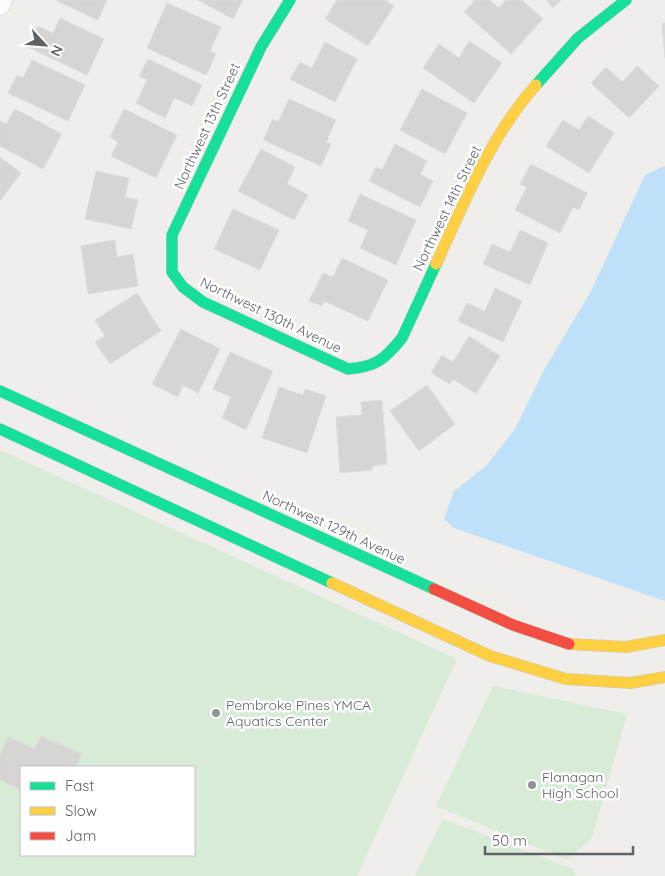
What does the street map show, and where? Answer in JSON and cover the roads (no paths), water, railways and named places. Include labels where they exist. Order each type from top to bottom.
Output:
[{"type":"street","points":[[0,5],[2,0]]},
{"type":"street","name":"Northwest 13th Street","points":[[172,272],[172,235],[261,47],[290,0]]},
{"type":"street","name":"Northwest 14th Street","points":[[366,368],[384,360],[402,338],[485,159],[525,97],[578,38],[626,0]]},
{"type":"street","name":"Northwest 130th Avenue","points":[[172,272],[183,287],[203,302],[348,369],[366,368]]},
{"type":"street","name":"Northwest 129th Avenue","points":[[0,391],[513,625],[566,644],[626,647],[665,640]]},
{"type":"street","points":[[0,429],[490,656],[566,678],[631,683],[665,677]]},
{"type":"water","points":[[665,166],[665,601],[454,528],[444,519],[454,491],[486,466],[515,429],[544,370],[591,291],[645,175]]},
{"type":"place","name":"Pembroke Pines YMCA Aquatics Center","points":[[216,713]]},
{"type":"place","name":"Flanagan High School","points":[[532,785]]}]
